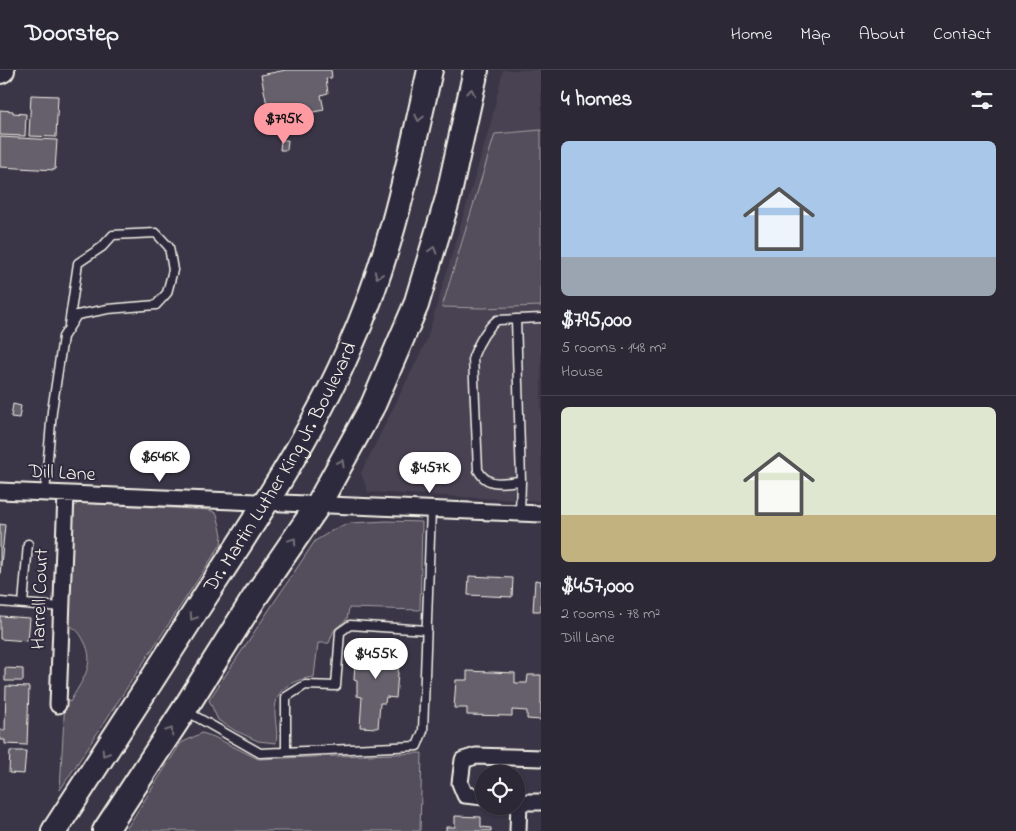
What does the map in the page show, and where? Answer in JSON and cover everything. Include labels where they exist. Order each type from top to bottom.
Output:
[{"type":"main road","name":"Dr. Martin Luther King Jr. Boulevard","points":[[54,831],[266,503],[310,430],[351,346],[380,270],[409,165],[430,70]]},
{"type":"main road","points":[[105,831],[255,597],[318,505],[374,405],[416,306],[448,198],[476,70]]},
{"type":"street","name":"Dill Lane","points":[[0,491],[541,514]]},
{"type":"street","name":"Harrell Court","points":[[58,706],[66,494]]},
{"type":"street","points":[[475,796],[465,795],[460,783],[463,760],[476,756],[541,758]]},
{"type":"street","points":[[525,802],[541,802]]},
{"type":"street","points":[[518,815],[518,831]]},
{"type":"lane","points":[[45,493],[55,392],[63,337],[69,325],[77,315],[92,311],[156,306],[167,292],[173,270],[169,247],[156,233],[114,235],[102,247],[78,264],[69,325]]},
{"type":"lane","points":[[521,481],[489,482],[483,479],[478,470],[473,357],[476,348],[497,320],[541,318]]},
{"type":"lane","points":[[516,319],[521,481],[520,513]]},
{"type":"lane","points":[[184,710],[260,753],[417,746],[423,731],[431,509]]},
{"type":"lane","points":[[23,604],[28,544]]},
{"type":"lane","points":[[0,602],[61,607]]},
{"type":"lane","points":[[286,752],[286,697],[305,684],[336,686],[340,632],[350,625],[427,630]]},
{"type":"shaded area","points":[[503,70],[541,70],[541,501],[368,492],[361,473],[426,342],[490,126]]},
{"type":"shaded area","points":[[541,130],[541,306],[442,307],[495,134]]},
{"type":"shaded area","points":[[78,503],[210,510],[217,514],[222,535],[221,544],[60,790],[65,699],[70,702],[83,680],[89,658],[88,650],[81,636],[76,629],[68,625],[70,516],[73,508]]},
{"type":"shaded area","points":[[386,521],[422,522],[420,610],[349,608],[347,619],[334,630],[329,643],[318,643],[314,677],[292,683],[278,696],[275,712],[276,743],[258,741],[218,720],[209,700],[315,541],[335,529],[351,523]]},
{"type":"shaded area","points":[[202,733],[258,759],[422,753],[420,831],[125,831],[181,743]]},
{"type":"building","points":[[286,70],[331,70],[332,78],[326,79],[328,93],[321,95],[324,110],[270,120],[261,75]]},
{"type":"building","points":[[31,95],[58,96],[56,137],[29,136]]},
{"type":"building","points":[[0,110],[26,114],[25,136],[0,135]]},
{"type":"building","points":[[0,137],[57,140],[55,170],[0,167]]},
{"type":"building","points":[[281,140],[288,140],[287,150],[280,150]]},
{"type":"building","points":[[13,404],[21,406],[19,418],[11,417]]},
{"type":"building","points":[[0,524],[5,525],[0,575]]},
{"type":"building","points":[[469,576],[513,578],[512,597],[468,595]]},
{"type":"building","points":[[535,580],[541,581],[541,611],[533,611]]},
{"type":"building","points":[[0,616],[30,618],[28,641],[0,639]]},
{"type":"building","points":[[360,644],[400,647],[396,698],[386,697],[385,703],[380,703],[378,728],[360,727],[362,697],[357,696],[357,681],[354,680],[355,660],[360,660]]},
{"type":"building","points":[[5,668],[23,669],[23,681],[5,681]]},
{"type":"building","points":[[467,671],[515,673],[515,683],[527,683],[528,675],[541,675],[541,720],[527,719],[527,711],[512,710],[512,716],[467,715],[467,708],[454,708],[456,680],[467,680]]},
{"type":"building","points":[[6,686],[29,687],[27,745],[5,744],[5,740],[0,740],[0,730],[5,730]]},
{"type":"building","points":[[10,751],[26,751],[24,774],[9,773]]},
{"type":"building","points":[[455,816],[481,817],[481,827],[491,828],[491,831],[446,831],[446,827],[455,827]]}]
